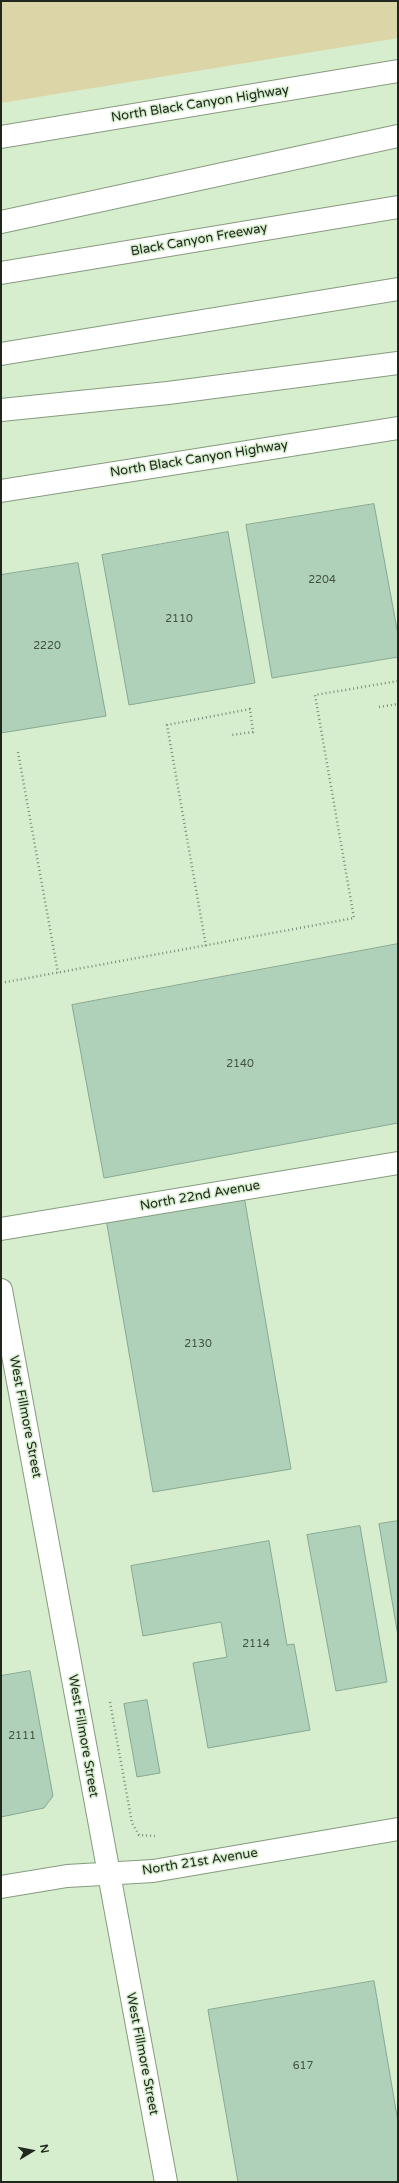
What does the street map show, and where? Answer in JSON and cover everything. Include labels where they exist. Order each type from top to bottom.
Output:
[{"type":"main road","name":"North Black Canyon Highway","points":[[1,137],[398,71]]},
{"type":"main road","points":[[1,222],[398,136]]},
{"type":"main road","name":"Black Canyon Freeway","points":[[1,273],[398,207]]},
{"type":"main road","points":[[1,354],[398,289]]},
{"type":"main road","points":[[1,410],[168,393],[398,363]]},
{"type":"main road","name":"North Black Canyon Highway","points":[[1,491],[398,428]]},
{"type":"main road","name":"North 22nd Avenue","points":[[1,1229],[398,1163]]},
{"type":"main road","name":"West Fillmore Street","points":[[1,1290],[166,2182]]},
{"type":"main road","name":"North 21st Avenue","points":[[1,1887],[68,1876],[153,1871],[398,1829]]},
{"type":"path","points":[[1,983],[354,918],[315,695],[398,681]]},
{"type":"path","points":[[379,707],[398,704]]},
{"type":"path","points":[[206,946],[166,725],[250,709],[253,732],[232,735]]},
{"type":"path","points":[[18,752],[58,973]]},
{"type":"path","points":[[110,1702],[132,1823],[139,1835]]},
{"type":"path","points":[[136,1836],[155,1836]]},
{"type":"shaded area","points":[[1,1],[398,1],[398,38],[1,103]]},
{"type":"building","points":[[374,504],[398,635],[398,657],[272,678],[246,525]]},
{"type":"building","points":[[228,532],[255,683],[129,705],[102,555]]},
{"type":"building","points":[[78,563],[106,716],[1,733],[1,575]]},
{"type":"building","points":[[398,944],[398,1123],[104,1178],[72,1005]]},
{"type":"building","points":[[244,1196],[291,1469],[153,1492],[106,1219]]},
{"type":"building","points":[[398,1521],[398,1636],[379,1524]]},
{"type":"building","points":[[360,1526],[387,1682],[336,1691],[307,1535]]},
{"type":"building","points":[[269,1541],[287,1645],[294,1644],[310,1730],[208,1748],[193,1663],[227,1657],[221,1622],[143,1636],[131,1566]]},
{"type":"building","points":[[30,1671],[53,1796],[44,1808],[1,1817],[1,1676]]},
{"type":"building","points":[[147,1700],[160,1773],[137,1777],[124,1704]]},
{"type":"building","points":[[374,1981],[398,2122],[398,2182],[238,2182],[208,2010]]}]
